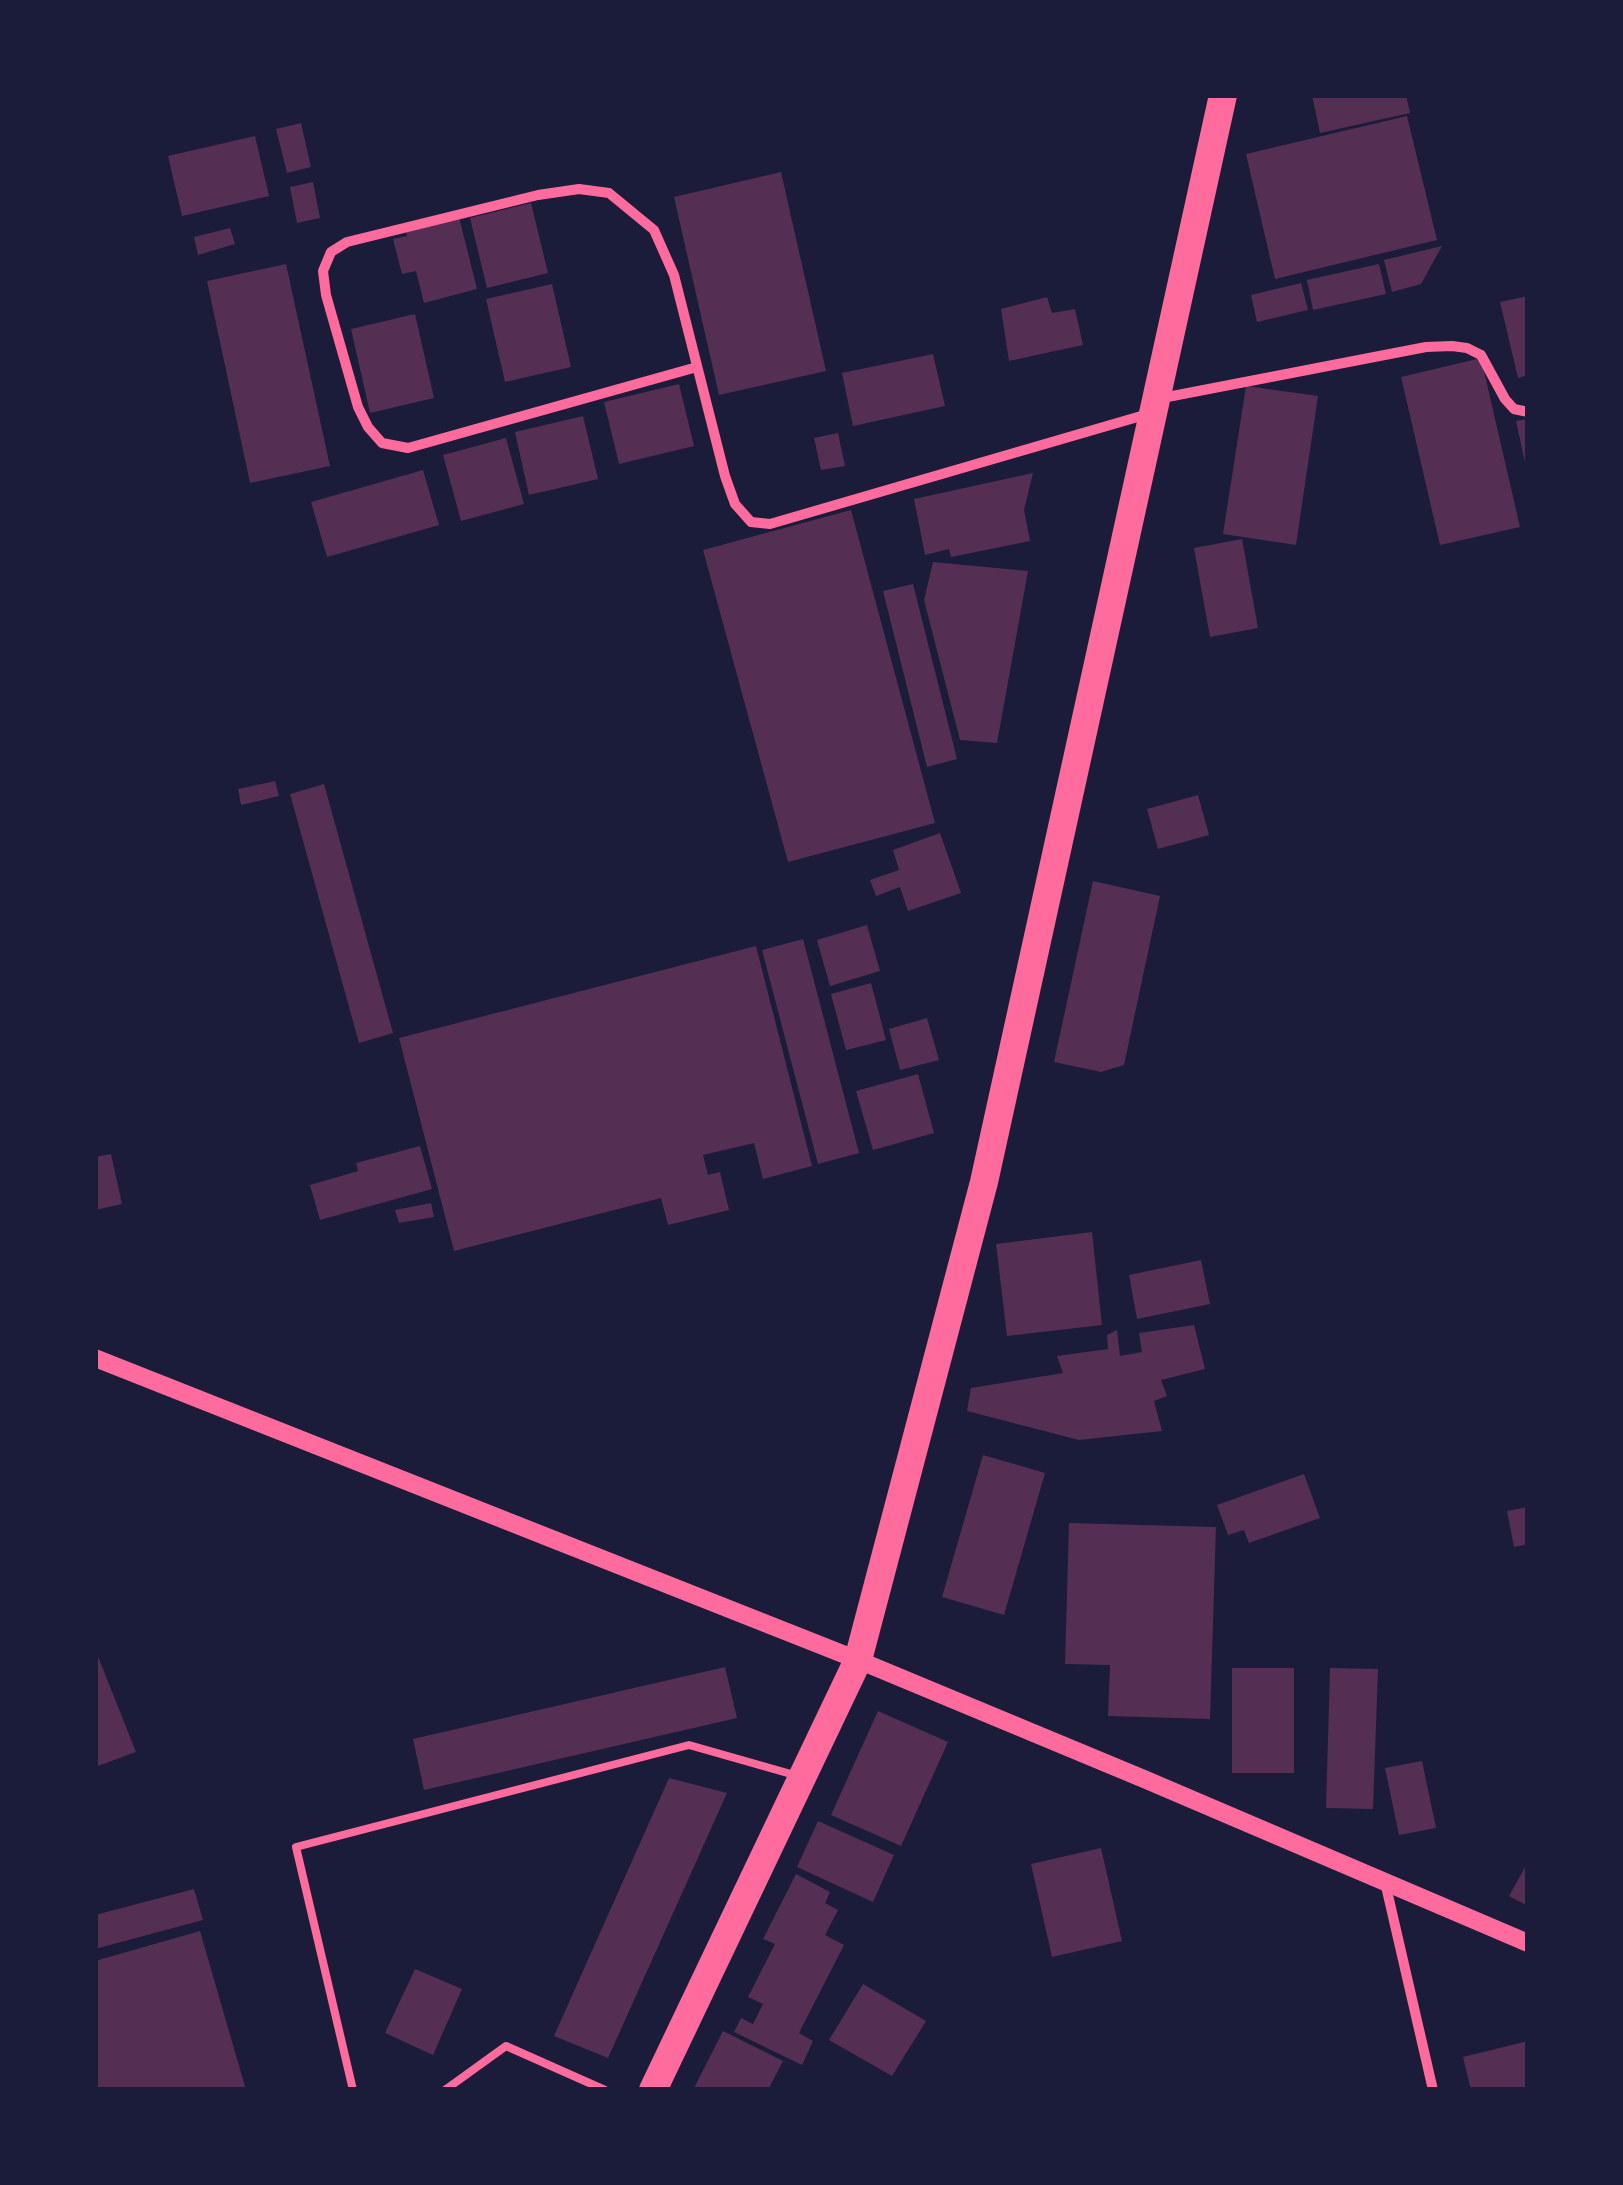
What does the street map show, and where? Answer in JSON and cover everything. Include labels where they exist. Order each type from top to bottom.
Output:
[{"type":"highway","points":[[653,2090],[858,1660],[984,1182],[1223,95]]},
{"type":"street","points":[[697,366],[408,448],[382,443],[358,407],[326,296],[324,271],[331,252],[346,242],[538,195],[579,189],[608,194],[654,230],[674,276],[697,366],[720,458],[735,504],[750,522],[770,524],[1155,406],[1426,347],[1467,348],[1482,355],[1514,409],[1528,412]]},
{"type":"street","points":[[95,1358],[858,1660],[1528,1942]]},
{"type":"street","points":[[1386,1882],[1433,2090]]},
{"type":"lane","points":[[354,2090],[296,1847],[689,1745],[802,1778]]},
{"type":"lane","points":[[445,2090],[506,2046],[605,2090]]},
{"type":"building","points":[[1312,95],[1406,95],[1410,113],[1320,133]]},
{"type":"building","points":[[1407,116],[1437,240],[1275,279],[1246,154]]},
{"type":"building","points":[[301,123],[311,167],[287,173],[276,129]]},
{"type":"building","points":[[255,136],[269,196],[182,216],[168,156]]},
{"type":"building","points":[[781,172],[826,371],[719,395],[674,197]]},
{"type":"building","points":[[313,182],[320,218],[297,223],[290,187]]},
{"type":"building","points":[[531,203],[548,273],[487,288],[470,218]]},
{"type":"building","points":[[459,217],[477,289],[424,303],[416,271],[402,274],[393,239],[407,236],[406,231]]},
{"type":"building","points":[[230,228],[235,244],[198,255],[194,237]]},
{"type":"building","points":[[1442,246],[1421,284],[1392,292],[1384,260]]},
{"type":"building","points":[[286,264],[330,466],[250,483],[207,281]]},
{"type":"building","points":[[1379,264],[1386,294],[1313,310],[1307,280]]},
{"type":"building","points":[[1301,283],[1308,310],[1257,322],[1251,295]]},
{"type":"building","points":[[552,284],[571,367],[505,382],[486,299]]},
{"type":"building","points":[[1528,296],[1528,375],[1518,378],[1500,302]]},
{"type":"building","points":[[1047,297],[1052,313],[1075,309],[1083,345],[1009,361],[1001,309]]},
{"type":"building","points":[[415,314],[434,398],[370,413],[351,329]]},
{"type":"building","points":[[933,354],[945,406],[853,426],[842,373]]},
{"type":"building","points":[[1481,358],[1520,527],[1440,545],[1401,377]]},
{"type":"building","points":[[679,384],[694,446],[619,464],[604,402]]},
{"type":"building","points":[[1246,386],[1318,396],[1296,545],[1223,534]]},
{"type":"building","points":[[583,416],[598,479],[529,495],[515,432]]},
{"type":"building","points":[[1528,419],[1528,467],[1526,467],[1516,421]]},
{"type":"building","points":[[838,433],[845,466],[821,470],[814,438]]},
{"type":"building","points":[[506,438],[524,504],[461,521],[443,455]]},
{"type":"building","points":[[423,470],[439,525],[327,557],[311,502]]},
{"type":"building","points":[[1033,473],[1024,510],[1030,541],[951,557],[949,549],[925,555],[914,499]]},
{"type":"building","points":[[851,510],[935,823],[788,862],[703,550]]},
{"type":"building","points":[[1242,539],[1258,628],[1210,637],[1194,548]]},
{"type":"building","points":[[933,562],[1028,571],[997,743],[960,740],[924,600]]},
{"type":"building","points":[[913,584],[957,759],[927,767],[883,591]]},
{"type":"building","points":[[275,781],[279,796],[241,805],[238,789]]},
{"type":"building","points":[[324,784],[393,1033],[359,1043],[290,794]]},
{"type":"building","points":[[1198,795],[1209,835],[1158,849],[1147,809]]},
{"type":"building","points":[[940,833],[961,893],[908,911],[900,887],[876,896],[870,880],[899,870],[893,850]]},
{"type":"building","points":[[1093,881],[1160,896],[1124,1065],[1101,1072],[1054,1062]]},
{"type":"building","points":[[867,925],[880,971],[830,986],[817,940]]},
{"type":"building","points":[[803,939],[859,1153],[818,1164],[762,950]]},
{"type":"building","points":[[756,946],[812,1166],[763,1179],[754,1143],[703,1155],[708,1175],[720,1172],[729,1210],[668,1225],[661,1198],[454,1251],[399,1038]]},
{"type":"building","points":[[871,983],[886,1040],[846,1050],[831,994]]},
{"type":"building","points":[[927,1018],[939,1060],[900,1070],[889,1029]]},
{"type":"building","points":[[918,1074],[934,1133],[873,1150],[856,1091]]},
{"type":"building","points":[[420,1146],[432,1189],[320,1220],[310,1185],[358,1171],[356,1163]]},
{"type":"building","points":[[111,1154],[122,1204],[95,1210],[95,1157]]},
{"type":"building","points":[[431,1203],[434,1217],[399,1223],[395,1210]]},
{"type":"building","points":[[1092,1232],[1102,1325],[1007,1336],[996,1244]]},
{"type":"building","points":[[1201,1260],[1210,1304],[1137,1319],[1129,1275]]},
{"type":"building","points":[[1194,1325],[1205,1369],[1161,1380],[1167,1396],[1154,1401],[1162,1431],[1079,1440],[967,1411],[971,1388],[1063,1373],[1057,1356],[1108,1349],[1107,1335],[1117,1330],[1120,1356],[1142,1352],[1139,1333]]},
{"type":"building","points":[[983,1455],[1045,1473],[1004,1615],[942,1597]]},
{"type":"building","points":[[1304,1474],[1320,1518],[1249,1543],[1244,1530],[1228,1535],[1217,1505]]},
{"type":"building","points":[[1528,1507],[1528,1544],[1514,1547],[1507,1511]]},
{"type":"building","points":[[1069,1523],[1216,1527],[1210,1719],[1108,1716],[1110,1665],[1065,1664]]},
{"type":"building","points":[[95,1649],[136,1752],[95,1767]]},
{"type":"building","points":[[725,1667],[737,1718],[424,1790],[413,1739]]},
{"type":"building","points":[[1232,1668],[1294,1668],[1294,1773],[1232,1773]]},
{"type":"building","points":[[1330,1668],[1378,1669],[1373,1809],[1326,1808]]},
{"type":"building","points":[[878,1711],[948,1742],[901,1846],[831,1815]]},
{"type":"building","points":[[1422,1761],[1436,1828],[1399,1835],[1385,1768]]},
{"type":"building","points":[[669,1778],[727,1793],[608,2058],[554,2036]]},
{"type":"building","points":[[818,1821],[894,1855],[873,1902],[797,1867]]},
{"type":"building","points":[[1101,1848],[1122,1941],[1052,1957],[1031,1864]]},
{"type":"building","points":[[1528,1862],[1528,1906],[1509,1896]]},
{"type":"building","points":[[796,1874],[830,1892],[825,1903],[838,1910],[825,1935],[844,1945],[799,2033],[813,2041],[802,2065],[734,2032],[741,2018],[753,2024],[763,2004],[748,1997],[775,1944],[763,1939]]},
{"type":"building","points":[[194,1889],[203,1920],[95,1949],[95,1915]]},
{"type":"building","points":[[200,1931],[246,2090],[95,2090],[95,1961]]},
{"type":"building","points":[[415,1969],[462,1989],[433,2055],[385,2033]]},
{"type":"building","points":[[863,1984],[926,2021],[892,2076],[829,2040]]},
{"type":"building","points":[[723,2031],[783,2061],[768,2090],[693,2090]]},
{"type":"building","points":[[1528,2041],[1528,2090],[1471,2090],[1463,2057]]}]
